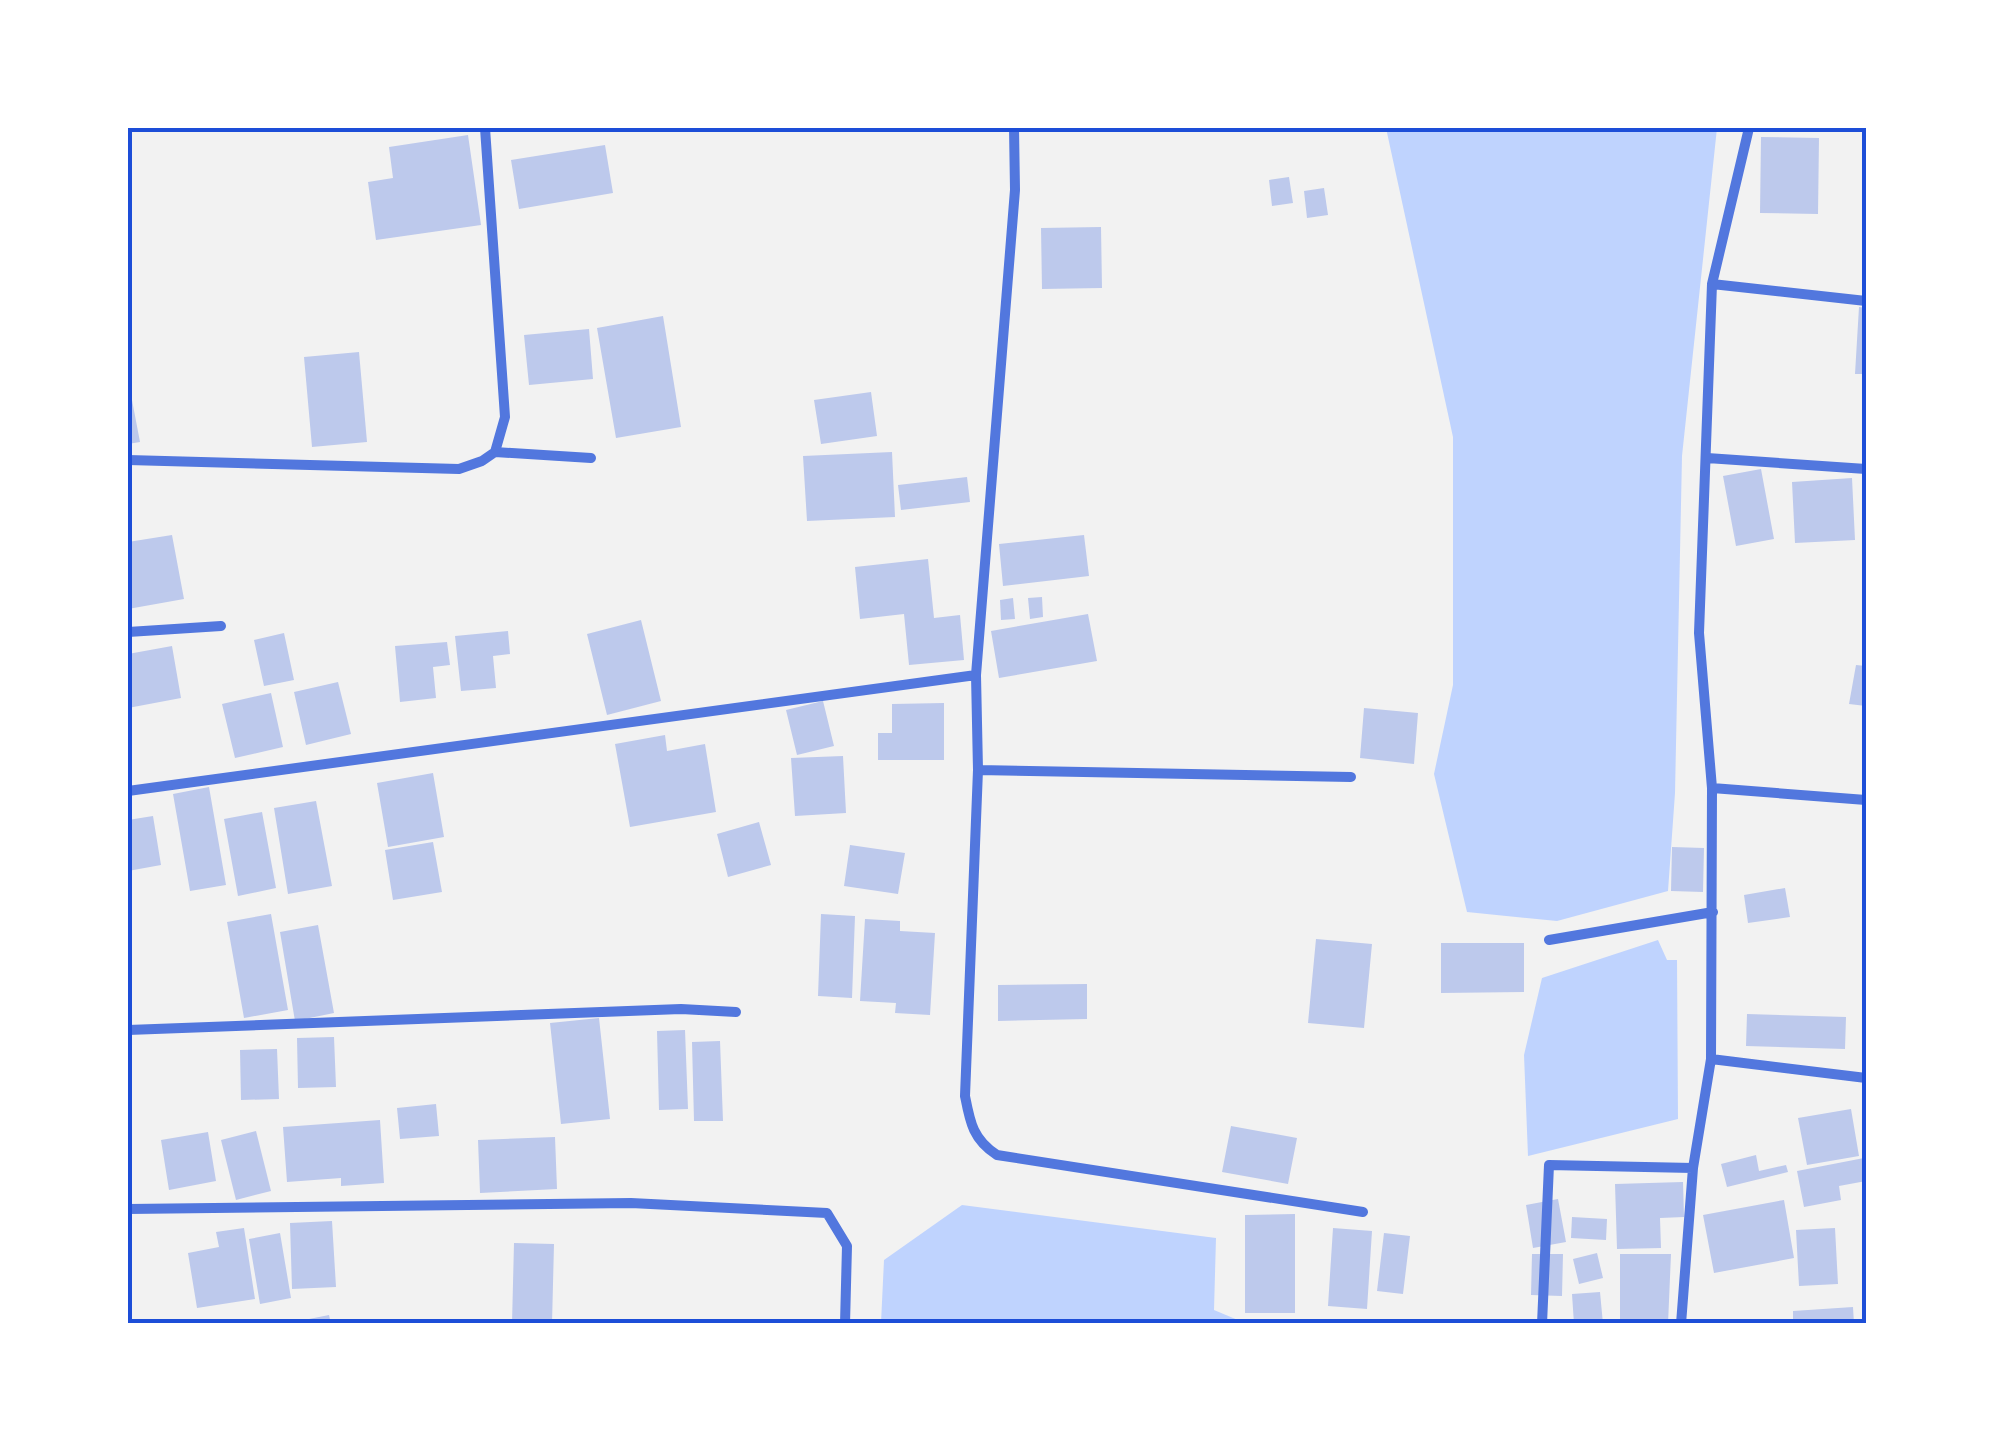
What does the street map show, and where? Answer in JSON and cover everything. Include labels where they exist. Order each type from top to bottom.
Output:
[{"type":"street","points":[[484,128],[505,417],[495,452]]},
{"type":"street","points":[[1014,128],[1015,190],[976,675],[978,770],[965,1096],[972,1129],[982,1145],[996,1155],[1363,1212]]},
{"type":"street","points":[[1681,1324],[1692,1168],[1711,1058],[1712,788],[1699,632],[1712,284],[1748,128]]},
{"type":"street","points":[[1712,284],[1866,301]]},
{"type":"street","points":[[128,460],[458,469],[495,452],[591,458]]},
{"type":"street","points":[[1706,458],[1866,469]]},
{"type":"street","points":[[128,632],[221,626]]},
{"type":"street","points":[[128,791],[976,675]]},
{"type":"street","points":[[978,770],[1351,777]]},
{"type":"street","points":[[1712,788],[1866,800]]},
{"type":"street","points":[[1549,940],[1712,912]]},
{"type":"street","points":[[128,1030],[681,1009],[736,1012]]},
{"type":"street","points":[[1711,1058],[1866,1078]]},
{"type":"street","points":[[1542,1324],[1548,1165],[1692,1168]]},
{"type":"street","points":[[128,1209],[631,1204],[827,1213],[846,1246],[844,1324]]},
{"type":"water","points":[[1386,128],[1717,128],[1682,456],[1675,793],[1668,891],[1557,921],[1467,912],[1434,774],[1453,685],[1453,437]]},
{"type":"water","points":[[1658,940],[1667,960],[1677,960],[1678,1119],[1528,1156],[1524,1055],[1542,978]]},
{"type":"water","points":[[962,1205],[1216,1238],[1214,1310],[1245,1323],[881,1323],[884,1260]]},
{"type":"building","points":[[468,135],[481,225],[376,240],[368,182],[393,178],[389,147]]},
{"type":"building","points":[[1761,137],[1819,138],[1818,214],[1760,213]]},
{"type":"building","points":[[605,145],[613,193],[519,209],[511,160]]},
{"type":"building","points":[[1289,177],[1293,203],[1272,206],[1269,180]]},
{"type":"building","points":[[1324,188],[1328,215],[1307,218],[1304,191]]},
{"type":"building","points":[[1101,227],[1102,288],[1042,289],[1041,228]]},
{"type":"building","points":[[1859,307],[1866,308],[1866,374],[1855,374]]},
{"type":"building","points":[[663,316],[681,427],[616,438],[597,328]]},
{"type":"building","points":[[589,329],[593,379],[529,385],[524,335]]},
{"type":"building","points":[[359,352],[367,442],[312,447],[304,357]]},
{"type":"building","points":[[128,379],[140,442],[128,444]]},
{"type":"building","points":[[871,392],[877,436],[821,444],[814,400]]},
{"type":"building","points":[[892,452],[895,517],[807,521],[803,456]]},
{"type":"building","points":[[1761,469],[1774,539],[1736,546],[1723,476]]},
{"type":"building","points":[[967,477],[970,502],[901,510],[898,485]]},
{"type":"building","points":[[1852,478],[1855,540],[1795,543],[1792,482]]},
{"type":"building","points":[[172,535],[184,599],[128,609],[128,542]]},
{"type":"building","points":[[1084,535],[1089,576],[1003,586],[999,544]]},
{"type":"building","points":[[928,559],[934,618],[960,615],[964,660],[909,665],[904,614],[860,619],[855,567]]},
{"type":"building","points":[[1042,597],[1043,617],[1030,619],[1028,598]]},
{"type":"building","points":[[1013,598],[1015,619],[1001,620],[1000,600]]},
{"type":"building","points":[[1088,614],[1097,661],[999,678],[991,631]]},
{"type":"building","points":[[641,620],[661,701],[607,715],[587,634]]},
{"type":"building","points":[[508,631],[510,654],[493,656],[496,688],[461,691],[455,636]]},
{"type":"building","points":[[284,633],[294,680],[264,686],[254,640]]},
{"type":"building","points":[[447,642],[450,665],[433,667],[436,698],[400,702],[395,646]]},
{"type":"building","points":[[172,646],[181,698],[128,708],[128,654]]},
{"type":"building","points":[[1856,665],[1866,666],[1866,706],[1849,704]]},
{"type":"building","points":[[338,682],[351,734],[306,745],[294,692]]},
{"type":"building","points":[[271,693],[283,747],[235,758],[222,704]]},
{"type":"building","points":[[823,701],[834,746],[797,755],[786,710]]},
{"type":"building","points":[[944,703],[944,760],[878,760],[878,733],[892,733],[892,704]]},
{"type":"building","points":[[1364,708],[1418,713],[1414,764],[1360,758]]},
{"type":"building","points":[[665,735],[667,751],[705,744],[716,812],[630,827],[615,744]]},
{"type":"building","points":[[843,756],[846,813],[795,816],[791,758]]},
{"type":"building","points":[[433,773],[444,837],[388,847],[377,783]]},
{"type":"building","points":[[209,787],[226,885],[190,891],[173,794]]},
{"type":"building","points":[[316,801],[332,886],[288,894],[274,808]]},
{"type":"building","points":[[262,812],[276,888],[238,896],[224,819]]},
{"type":"building","points":[[153,816],[161,865],[128,871],[128,820]]},
{"type":"building","points":[[759,822],[771,865],[728,877],[717,834]]},
{"type":"building","points":[[433,842],[442,892],[393,900],[385,850]]},
{"type":"building","points":[[850,845],[905,853],[898,894],[844,886]]},
{"type":"building","points":[[1672,847],[1704,848],[1703,892],[1671,891]]},
{"type":"building","points":[[1785,888],[1790,917],[1748,923],[1744,895]]},
{"type":"building","points":[[271,914],[288,1010],[244,1018],[227,922]]},
{"type":"building","points":[[821,914],[855,916],[852,998],[818,996]]},
{"type":"building","points":[[865,919],[900,921],[900,931],[935,933],[930,1015],[895,1013],[896,1003],[860,1001]]},
{"type":"building","points":[[318,925],[334,1013],[295,1021],[280,932]]},
{"type":"building","points":[[1316,939],[1372,944],[1364,1028],[1308,1023]]},
{"type":"building","points":[[1441,943],[1524,943],[1524,992],[1441,993]]},
{"type":"building","points":[[1087,984],[1087,1019],[998,1021],[998,985]]},
{"type":"building","points":[[1747,1014],[1846,1017],[1845,1049],[1746,1046]]},
{"type":"building","points":[[599,1018],[610,1119],[561,1124],[550,1023]]},
{"type":"building","points":[[685,1030],[688,1109],[659,1110],[657,1031]]},
{"type":"building","points":[[334,1037],[336,1087],[298,1088],[297,1038]]},
{"type":"building","points":[[720,1041],[723,1121],[694,1121],[692,1042]]},
{"type":"building","points":[[277,1049],[279,1099],[241,1100],[240,1050]]},
{"type":"building","points":[[436,1104],[439,1136],[400,1139],[397,1108]]},
{"type":"building","points":[[1851,1109],[1859,1156],[1807,1165],[1798,1118]]},
{"type":"building","points":[[380,1120],[384,1183],[341,1186],[341,1178],[287,1182],[283,1127]]},
{"type":"building","points":[[1231,1126],[1297,1138],[1288,1184],[1222,1172]]},
{"type":"building","points":[[256,1131],[271,1191],[236,1200],[221,1140]]},
{"type":"building","points":[[208,1132],[216,1181],[169,1190],[161,1140]]},
{"type":"building","points":[[555,1137],[557,1189],[480,1193],[478,1140]]},
{"type":"building","points":[[1756,1155],[1759,1171],[1786,1165],[1788,1172],[1727,1187],[1721,1164]]},
{"type":"building","points":[[1864,1158],[1866,1181],[1839,1186],[1841,1200],[1804,1207],[1797,1171]]},
{"type":"building","points":[[1683,1182],[1684,1217],[1660,1218],[1661,1248],[1617,1249],[1615,1184]]},
{"type":"building","points":[[1558,1199],[1566,1242],[1533,1248],[1526,1205]]},
{"type":"building","points":[[1784,1200],[1794,1258],[1714,1273],[1703,1215]]},
{"type":"building","points":[[1295,1214],[1295,1313],[1245,1313],[1245,1215]]},
{"type":"building","points":[[1572,1217],[1607,1219],[1606,1240],[1571,1238]]},
{"type":"building","points":[[332,1221],[336,1287],[292,1289],[290,1223]]},
{"type":"building","points":[[244,1228],[255,1299],[197,1308],[188,1253],[219,1247],[216,1232]]},
{"type":"building","points":[[1333,1228],[1372,1231],[1367,1309],[1328,1306]]},
{"type":"building","points":[[1835,1228],[1838,1284],[1799,1286],[1796,1230]]},
{"type":"building","points":[[280,1233],[291,1298],[260,1304],[249,1239]]},
{"type":"building","points":[[1384,1233],[1410,1236],[1403,1294],[1377,1291]]},
{"type":"building","points":[[514,1243],[554,1244],[552,1324],[512,1324]]},
{"type":"building","points":[[1597,1253],[1603,1278],[1579,1284],[1573,1259]]},
{"type":"building","points":[[1532,1254],[1563,1254],[1562,1296],[1531,1295]]},
{"type":"building","points":[[1620,1254],[1671,1254],[1668,1324],[1620,1324]]},
{"type":"building","points":[[1600,1292],[1603,1324],[1574,1324],[1572,1294]]},
{"type":"building","points":[[1853,1307],[1854,1324],[1793,1324],[1793,1311]]},
{"type":"building","points":[[329,1315],[331,1324],[294,1324],[294,1322]]}]
